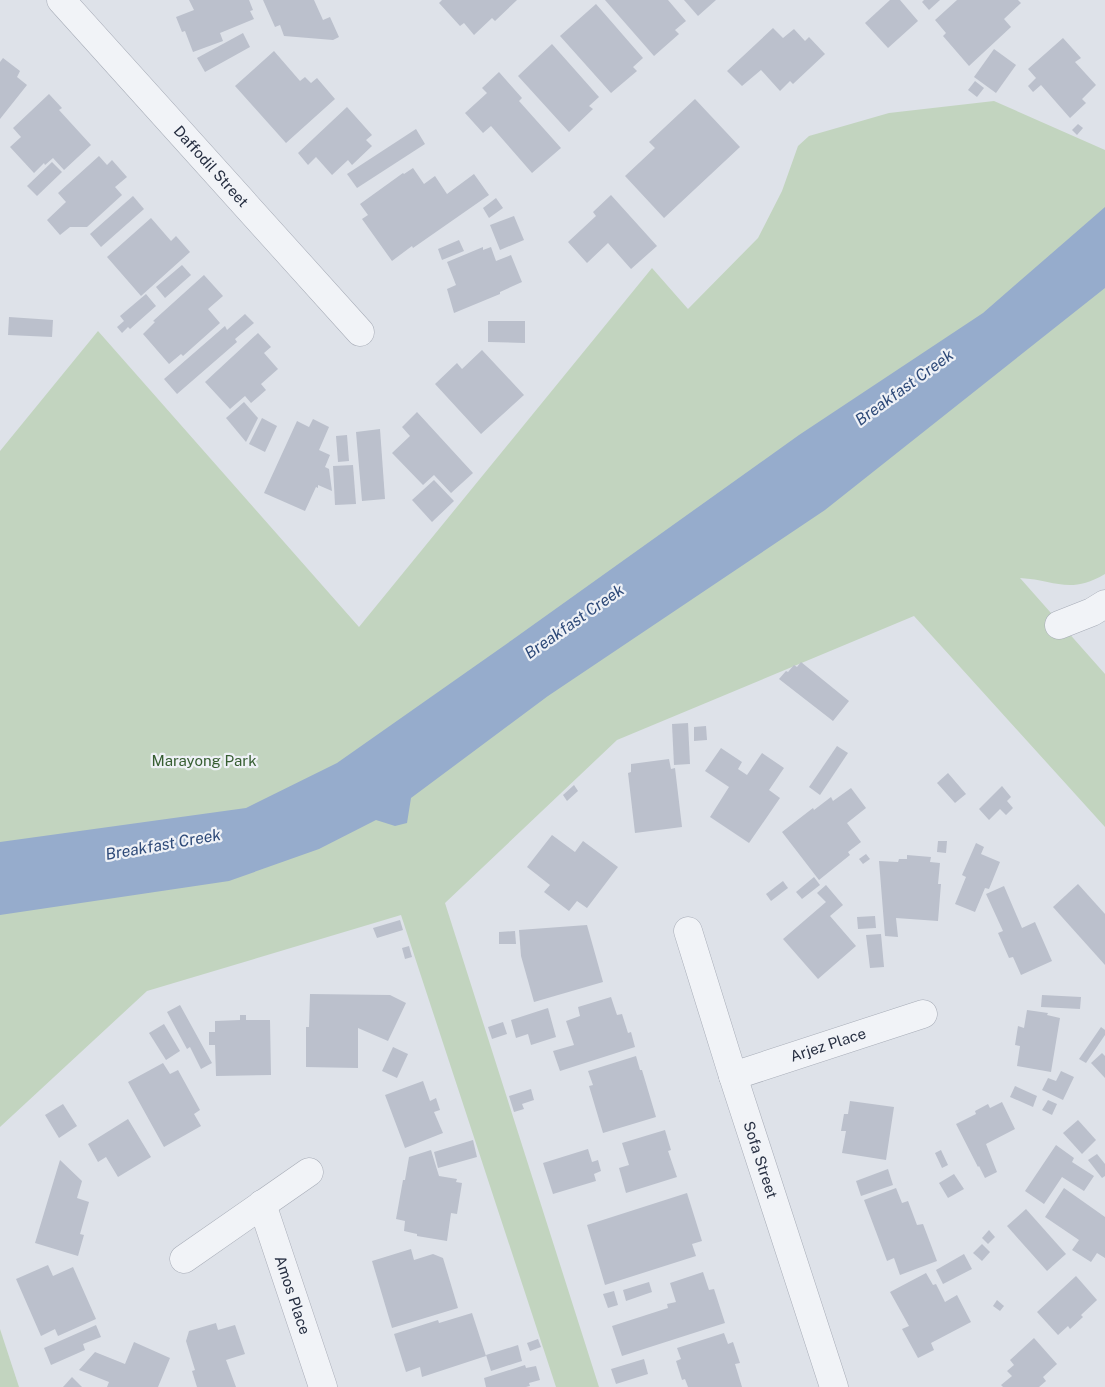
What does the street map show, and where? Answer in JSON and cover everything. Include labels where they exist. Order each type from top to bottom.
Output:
[{"type":"street","name":"Daffodil Street","points":[[61,0],[360,332]]},
{"type":"street","points":[[1059,625],[1092,612],[1105,604]]},
{"type":"street","name":"Sofa Street","points":[[688,932],[834,1387]]},
{"type":"street","name":"Arjez Place","points":[[733,1076],[923,1014]]},
{"type":"street","points":[[184,1259],[309,1172]]},
{"type":"street","name":"Amos Place","points":[[262,1204],[322,1387]]},
{"type":"green space","name":"Marayong Park","points":[[994,101],[1105,150],[1105,574],[1082,584],[1072,585],[1020,578],[1105,674],[1105,827],[914,616],[617,740],[445,903],[599,1387],[556,1387],[401,915],[147,991],[0,1127],[0,451],[98,331],[359,627],[652,268],[688,309],[758,238],[782,191],[798,146],[809,136],[889,113]]},
{"type":"green space","points":[[0,1329],[19,1387],[0,1387]]},
{"type":"water","name":"Breakfast Creek","points":[[1105,207],[1105,288],[825,510],[548,696],[411,798],[407,823],[395,826],[376,820],[319,849],[229,881],[0,915],[0,842],[246,808],[337,763],[799,435],[983,313]]},
{"type":"building","points":[[189,0],[249,0],[253,10],[250,11],[254,19],[220,33],[223,41],[193,52],[185,31],[182,32],[176,17],[194,10]]},
{"type":"building","points":[[263,0],[314,0],[323,20],[330,17],[339,37],[333,40],[284,36],[280,25],[275,27]]},
{"type":"building","points":[[442,0],[517,0],[495,21],[492,18],[474,35],[464,23],[460,26],[439,3]]},
{"type":"building","points":[[605,0],[668,0],[686,21],[675,30],[679,34],[654,56]]},
{"type":"building","points":[[684,0],[716,0],[698,16]]},
{"type":"building","points":[[890,0],[900,0],[918,21],[888,48],[865,23]]},
{"type":"building","points":[[924,0],[940,0],[929,10],[922,2]]},
{"type":"building","points":[[957,0],[1018,0],[1021,3],[1004,19],[1011,27],[969,66],[943,36],[946,33],[935,20]]},
{"type":"building","points":[[596,4],[643,58],[633,67],[637,71],[611,93],[560,36]]},
{"type":"building","points":[[773,28],[783,38],[794,29],[805,41],[809,37],[825,54],[793,84],[790,81],[780,91],[761,70],[742,86],[727,71]]},
{"type":"building","points":[[243,33],[250,47],[205,72],[197,58]]},
{"type":"building","points":[[1063,38],[1081,58],[1075,62],[1096,85],[1082,99],[1086,103],[1070,118],[1041,85],[1033,92],[1028,86],[1036,78],[1028,69]]},
{"type":"building","points":[[552,44],[599,97],[589,106],[593,109],[569,132],[518,76]]},
{"type":"building","points":[[994,49],[1016,65],[996,93],[974,77]]},
{"type":"building","points":[[274,51],[300,81],[305,77],[311,83],[317,78],[335,99],[286,143],[235,86]]},
{"type":"building","points":[[3,58],[20,71],[17,77],[27,85],[0,119],[0,62]]},
{"type":"building","points":[[499,72],[522,98],[519,101],[561,148],[532,173],[491,126],[483,133],[465,113],[487,93],[482,88]]},
{"type":"building","points":[[975,81],[984,88],[977,97],[968,90]]},
{"type":"building","points":[[49,94],[62,108],[59,110],[91,145],[64,170],[53,158],[45,165],[44,163],[34,173],[10,147],[21,137],[13,128]]},
{"type":"building","points":[[695,99],[740,147],[664,218],[625,176],[655,148],[649,142]]},
{"type":"building","points":[[347,107],[372,135],[366,140],[372,146],[352,165],[348,160],[332,175],[316,157],[308,165],[298,153]]},
{"type":"building","points":[[1078,124],[1083,128],[1077,135],[1072,130]]},
{"type":"building","points":[[416,129],[425,144],[357,188],[347,174]]},
{"type":"building","points":[[99,156],[107,165],[112,160],[127,177],[115,187],[122,195],[87,227],[70,227],[60,235],[47,220],[66,202],[58,193]]},
{"type":"building","points":[[52,162],[62,172],[37,196],[27,186]]},
{"type":"building","points":[[413,168],[424,184],[435,176],[447,194],[474,174],[489,195],[392,261],[362,219],[368,215],[360,204]]},
{"type":"building","points":[[611,195],[657,246],[631,269],[608,243],[587,263],[568,242],[596,216],[593,212]]},
{"type":"building","points":[[133,196],[144,209],[101,247],[90,234]]},
{"type":"building","points":[[496,198],[503,208],[489,218],[483,208]]},
{"type":"building","points":[[514,216],[524,240],[500,250],[490,225]]},
{"type":"building","points":[[151,218],[171,241],[176,236],[190,252],[141,296],[107,257]]},
{"type":"building","points":[[459,240],[464,251],[442,260],[438,249]]},
{"type":"building","points":[[483,247],[483,250],[491,247],[496,261],[511,255],[522,282],[500,292],[500,294],[454,313],[447,289],[456,285],[447,262]]},
{"type":"building","points":[[182,265],[191,275],[165,298],[156,287]]},
{"type":"building","points":[[204,275],[223,296],[208,309],[220,323],[183,356],[181,354],[169,364],[143,334],[155,322],[153,321]]},
{"type":"building","points":[[146,294],[156,306],[130,329],[128,327],[122,333],[117,327],[124,321],[120,316]]},
{"type":"building","points":[[245,314],[254,323],[235,339],[237,342],[177,394],[164,379],[225,326],[227,330]]},
{"type":"building","points":[[9,317],[53,320],[52,337],[8,335]]},
{"type":"building","points":[[488,321],[525,321],[525,343],[488,342]]},
{"type":"building","points":[[258,333],[271,347],[264,353],[278,369],[261,384],[266,390],[251,403],[245,396],[230,409],[205,382]]},
{"type":"building","points":[[482,350],[524,395],[481,434],[435,384],[457,363],[462,369]]},
{"type":"building","points":[[244,402],[258,418],[246,442],[226,418]]},
{"type":"building","points":[[417,412],[473,473],[451,493],[434,475],[423,485],[392,453],[410,436],[402,427]]},
{"type":"building","points":[[262,418],[277,426],[265,452],[249,444]]},
{"type":"building","points":[[313,419],[329,427],[319,450],[330,455],[325,467],[329,469],[332,491],[318,485],[305,511],[264,493],[297,421],[309,427]]},
{"type":"building","points":[[380,429],[385,499],[362,501],[356,432]]},
{"type":"building","points":[[347,435],[349,461],[338,462],[336,436]]},
{"type":"building","points":[[353,465],[356,504],[335,505],[333,466]]},
{"type":"building","points":[[434,480],[454,501],[432,522],[412,500]]},
{"type":"building","points":[[801,662],[849,701],[833,721],[779,679],[786,671],[788,672],[794,665],[797,667]]},
{"type":"building","points":[[688,723],[690,764],[674,765],[672,724]]},
{"type":"building","points":[[706,726],[707,740],[694,741],[694,727]]},
{"type":"building","points":[[837,746],[848,753],[820,795],[809,787]]},
{"type":"building","points":[[721,748],[742,762],[738,769],[747,775],[762,753],[784,768],[769,790],[780,798],[749,843],[710,817],[729,787],[705,771]]},
{"type":"building","points":[[669,759],[671,769],[675,768],[682,827],[635,833],[628,773],[631,772],[631,764]]},
{"type":"building","points":[[948,773],[966,794],[955,803],[937,783]]},
{"type":"building","points":[[574,785],[578,791],[567,801],[563,795]]},
{"type":"building","points":[[1002,786],[1011,797],[1007,801],[1013,808],[1006,815],[1000,809],[989,820],[979,809]]},
{"type":"building","points":[[851,788],[866,808],[847,823],[861,842],[848,852],[850,855],[819,880],[782,832],[813,808],[814,810],[831,797],[833,801]]},
{"type":"building","points":[[552,835],[575,852],[583,841],[618,867],[587,908],[577,901],[569,911],[544,892],[550,885],[527,867]]},
{"type":"building","points":[[938,841],[947,841],[946,853],[937,852]]},
{"type":"building","points":[[976,843],[984,847],[981,854],[1000,862],[989,889],[985,888],[975,912],[955,904],[966,877],[962,875]]},
{"type":"building","points":[[866,854],[870,859],[863,864],[859,859]]},
{"type":"building","points":[[907,855],[931,857],[930,862],[940,863],[938,884],[941,884],[938,921],[896,918],[898,937],[885,936],[879,861],[898,862],[899,859],[907,859]]},
{"type":"building","points":[[814,877],[820,885],[802,899],[796,892]]},
{"type":"building","points":[[783,881],[788,888],[771,901],[766,894]]},
{"type":"building","points":[[1078,884],[1105,914],[1105,965],[1053,907]]},
{"type":"building","points":[[826,885],[843,905],[830,916],[856,946],[818,979],[783,939],[826,902],[817,893]]},
{"type":"building","points":[[1004,886],[1022,928],[1035,922],[1052,961],[1021,975],[1013,957],[1009,958],[998,933],[1003,931],[986,894]]},
{"type":"building","points":[[875,916],[876,928],[858,929],[857,917]]},
{"type":"building","points":[[400,920],[403,930],[377,938],[373,928]]},
{"type":"building","points":[[587,925],[603,982],[534,1002],[521,956],[519,930]]},
{"type":"building","points":[[515,931],[516,944],[499,944],[499,932]]},
{"type":"building","points":[[881,934],[884,967],[870,968],[866,935]]},
{"type":"building","points":[[409,946],[412,957],[405,959],[402,948]]},
{"type":"building","points":[[310,994],[390,995],[406,1003],[388,1041],[358,1028],[358,1068],[306,1067],[306,1027],[309,1027]]},
{"type":"building","points":[[1042,995],[1081,997],[1080,1009],[1041,1007]]},
{"type":"building","points":[[611,997],[617,1015],[622,1014],[628,1033],[631,1032],[635,1047],[560,1071],[553,1051],[574,1045],[566,1021],[580,1016],[578,1007]]},
{"type":"building","points":[[180,1005],[212,1063],[201,1069],[190,1047],[187,1049],[167,1012]]},
{"type":"building","points":[[548,1008],[556,1037],[531,1045],[528,1034],[516,1038],[511,1020]]},
{"type":"building","points":[[1027,1010],[1048,1013],[1047,1015],[1060,1018],[1051,1072],[1017,1066],[1020,1046],[1015,1045],[1018,1026],[1024,1028]]},
{"type":"building","points":[[240,1015],[246,1015],[246,1020],[270,1020],[271,1075],[216,1076],[215,1045],[209,1045],[209,1032],[215,1032],[215,1021],[240,1020]]},
{"type":"building","points":[[503,1022],[507,1034],[492,1039],[488,1027]]},
{"type":"building","points":[[164,1024],[180,1051],[166,1060],[149,1033]]},
{"type":"building","points":[[1101,1027],[1105,1030],[1105,1035],[1086,1063],[1079,1059]]},
{"type":"building","points":[[393,1047],[408,1054],[397,1078],[382,1071]]},
{"type":"building","points":[[1102,1053],[1105,1056],[1105,1078],[1091,1063]]},
{"type":"building","points":[[636,1056],[656,1117],[603,1133],[589,1086],[593,1085],[588,1071]]},
{"type":"building","points":[[163,1063],[170,1074],[178,1070],[200,1110],[194,1114],[201,1126],[164,1147],[128,1082]]},
{"type":"building","points":[[1061,1071],[1074,1077],[1063,1100],[1042,1090],[1048,1078],[1056,1081]]},
{"type":"building","points":[[423,1081],[430,1101],[436,1098],[440,1110],[434,1112],[443,1133],[405,1148],[385,1095]]},
{"type":"building","points":[[1015,1086],[1037,1096],[1033,1107],[1010,1097]]},
{"type":"building","points":[[531,1089],[534,1100],[522,1104],[524,1109],[514,1112],[509,1096]]},
{"type":"building","points":[[1048,1100],[1057,1104],[1052,1115],[1042,1110]]},
{"type":"building","points":[[850,1101],[894,1107],[886,1160],[842,1153],[846,1131],[841,1131],[844,1114],[848,1114]]},
{"type":"building","points":[[1002,1102],[1015,1129],[986,1144],[997,1172],[985,1178],[956,1124],[976,1114],[975,1111],[988,1104],[990,1108]]},
{"type":"building","points":[[63,1104],[77,1126],[59,1138],[45,1115]]},
{"type":"building","points":[[128,1119],[151,1157],[118,1177],[106,1157],[98,1162],[88,1144]]},
{"type":"building","points":[[1078,1120],[1096,1140],[1082,1154],[1063,1133]]},
{"type":"building","points":[[665,1130],[671,1150],[668,1151],[677,1177],[626,1193],[619,1168],[629,1165],[622,1143]]},
{"type":"building","points":[[473,1140],[477,1157],[438,1168],[434,1152]]},
{"type":"building","points":[[1056,1145],[1074,1158],[1072,1162],[1094,1176],[1084,1191],[1062,1177],[1044,1204],[1025,1191]]},
{"type":"building","points":[[588,1149],[592,1162],[598,1160],[601,1171],[594,1174],[596,1181],[553,1194],[543,1163]]},
{"type":"building","points":[[431,1150],[439,1176],[457,1179],[456,1182],[462,1183],[457,1214],[451,1213],[447,1241],[417,1236],[417,1234],[404,1231],[405,1221],[396,1219],[409,1157]]},
{"type":"building","points":[[941,1150],[948,1165],[942,1168],[935,1153]]},
{"type":"building","points":[[1097,1154],[1105,1164],[1105,1176],[1102,1178],[1088,1160]]},
{"type":"building","points":[[60,1160],[82,1181],[77,1198],[89,1202],[80,1234],[84,1235],[78,1256],[35,1243]]},
{"type":"building","points":[[888,1169],[893,1185],[861,1196],[856,1181]]},
{"type":"building","points":[[954,1174],[964,1189],[948,1198],[939,1183]]},
{"type":"building","points":[[896,1188],[902,1203],[908,1201],[917,1225],[923,1224],[937,1261],[900,1275],[894,1258],[887,1261],[864,1200]]},
{"type":"building","points":[[1064,1188],[1105,1217],[1105,1258],[1097,1253],[1091,1262],[1072,1250],[1079,1240],[1045,1217]]},
{"type":"building","points":[[687,1193],[702,1241],[692,1244],[696,1256],[605,1285],[587,1225]]},
{"type":"building","points":[[1026,1209],[1066,1254],[1047,1271],[1007,1226]]},
{"type":"building","points":[[989,1230],[995,1237],[988,1244],[982,1238]]},
{"type":"building","points":[[982,1244],[990,1252],[982,1261],[973,1253]]},
{"type":"building","points":[[411,1249],[414,1260],[433,1254],[443,1258],[458,1308],[392,1328],[372,1261]]},
{"type":"building","points":[[964,1254],[972,1269],[943,1284],[936,1270]]},
{"type":"building","points":[[48,1265],[53,1276],[73,1267],[96,1319],[58,1336],[55,1329],[41,1336],[16,1279]]},
{"type":"building","points":[[703,1272],[709,1290],[714,1289],[725,1323],[622,1356],[612,1326],[668,1308],[667,1304],[676,1302],[670,1283]]},
{"type":"building","points":[[926,1273],[933,1285],[936,1284],[945,1302],[957,1295],[971,1322],[931,1343],[934,1350],[918,1358],[902,1329],[909,1326],[890,1292]]},
{"type":"building","points":[[1076,1276],[1097,1300],[1070,1329],[1068,1326],[1058,1335],[1037,1312]]},
{"type":"building","points":[[649,1282],[652,1292],[626,1301],[623,1290]]},
{"type":"building","points":[[614,1291],[618,1305],[608,1308],[603,1294]]},
{"type":"building","points":[[997,1300],[1004,1306],[1000,1311],[993,1306]]},
{"type":"building","points":[[472,1313],[486,1356],[422,1377],[420,1367],[406,1372],[394,1334],[438,1320],[439,1323]]},
{"type":"building","points":[[216,1323],[218,1330],[235,1325],[245,1354],[226,1360],[236,1387],[197,1387],[192,1371],[195,1370],[186,1341],[189,1331]]},
{"type":"building","points":[[96,1325],[101,1337],[83,1344],[85,1350],[51,1365],[44,1348]]},
{"type":"building","points":[[724,1333],[728,1344],[733,1342],[740,1363],[735,1364],[742,1387],[688,1387],[685,1379],[682,1380],[676,1361],[681,1359],[677,1348]]},
{"type":"building","points":[[1034,1338],[1057,1364],[1043,1377],[1046,1381],[1039,1387],[1003,1387],[1001,1385],[1012,1376],[1007,1371],[1014,1365],[1010,1360]]},
{"type":"building","points":[[538,1339],[541,1347],[530,1351],[527,1343]]},
{"type":"building","points":[[134,1342],[170,1358],[158,1387],[107,1387],[109,1382],[79,1370],[95,1352],[125,1364]]},
{"type":"building","points":[[518,1345],[522,1361],[491,1371],[486,1355]]},
{"type":"building","points":[[644,1359],[648,1374],[616,1384],[611,1369]]},
{"type":"building","points":[[525,1365],[526,1368],[536,1366],[540,1380],[529,1383],[530,1386],[526,1387],[486,1387],[484,1378]]},
{"type":"building","points":[[72,1377],[82,1387],[63,1387]]}]
